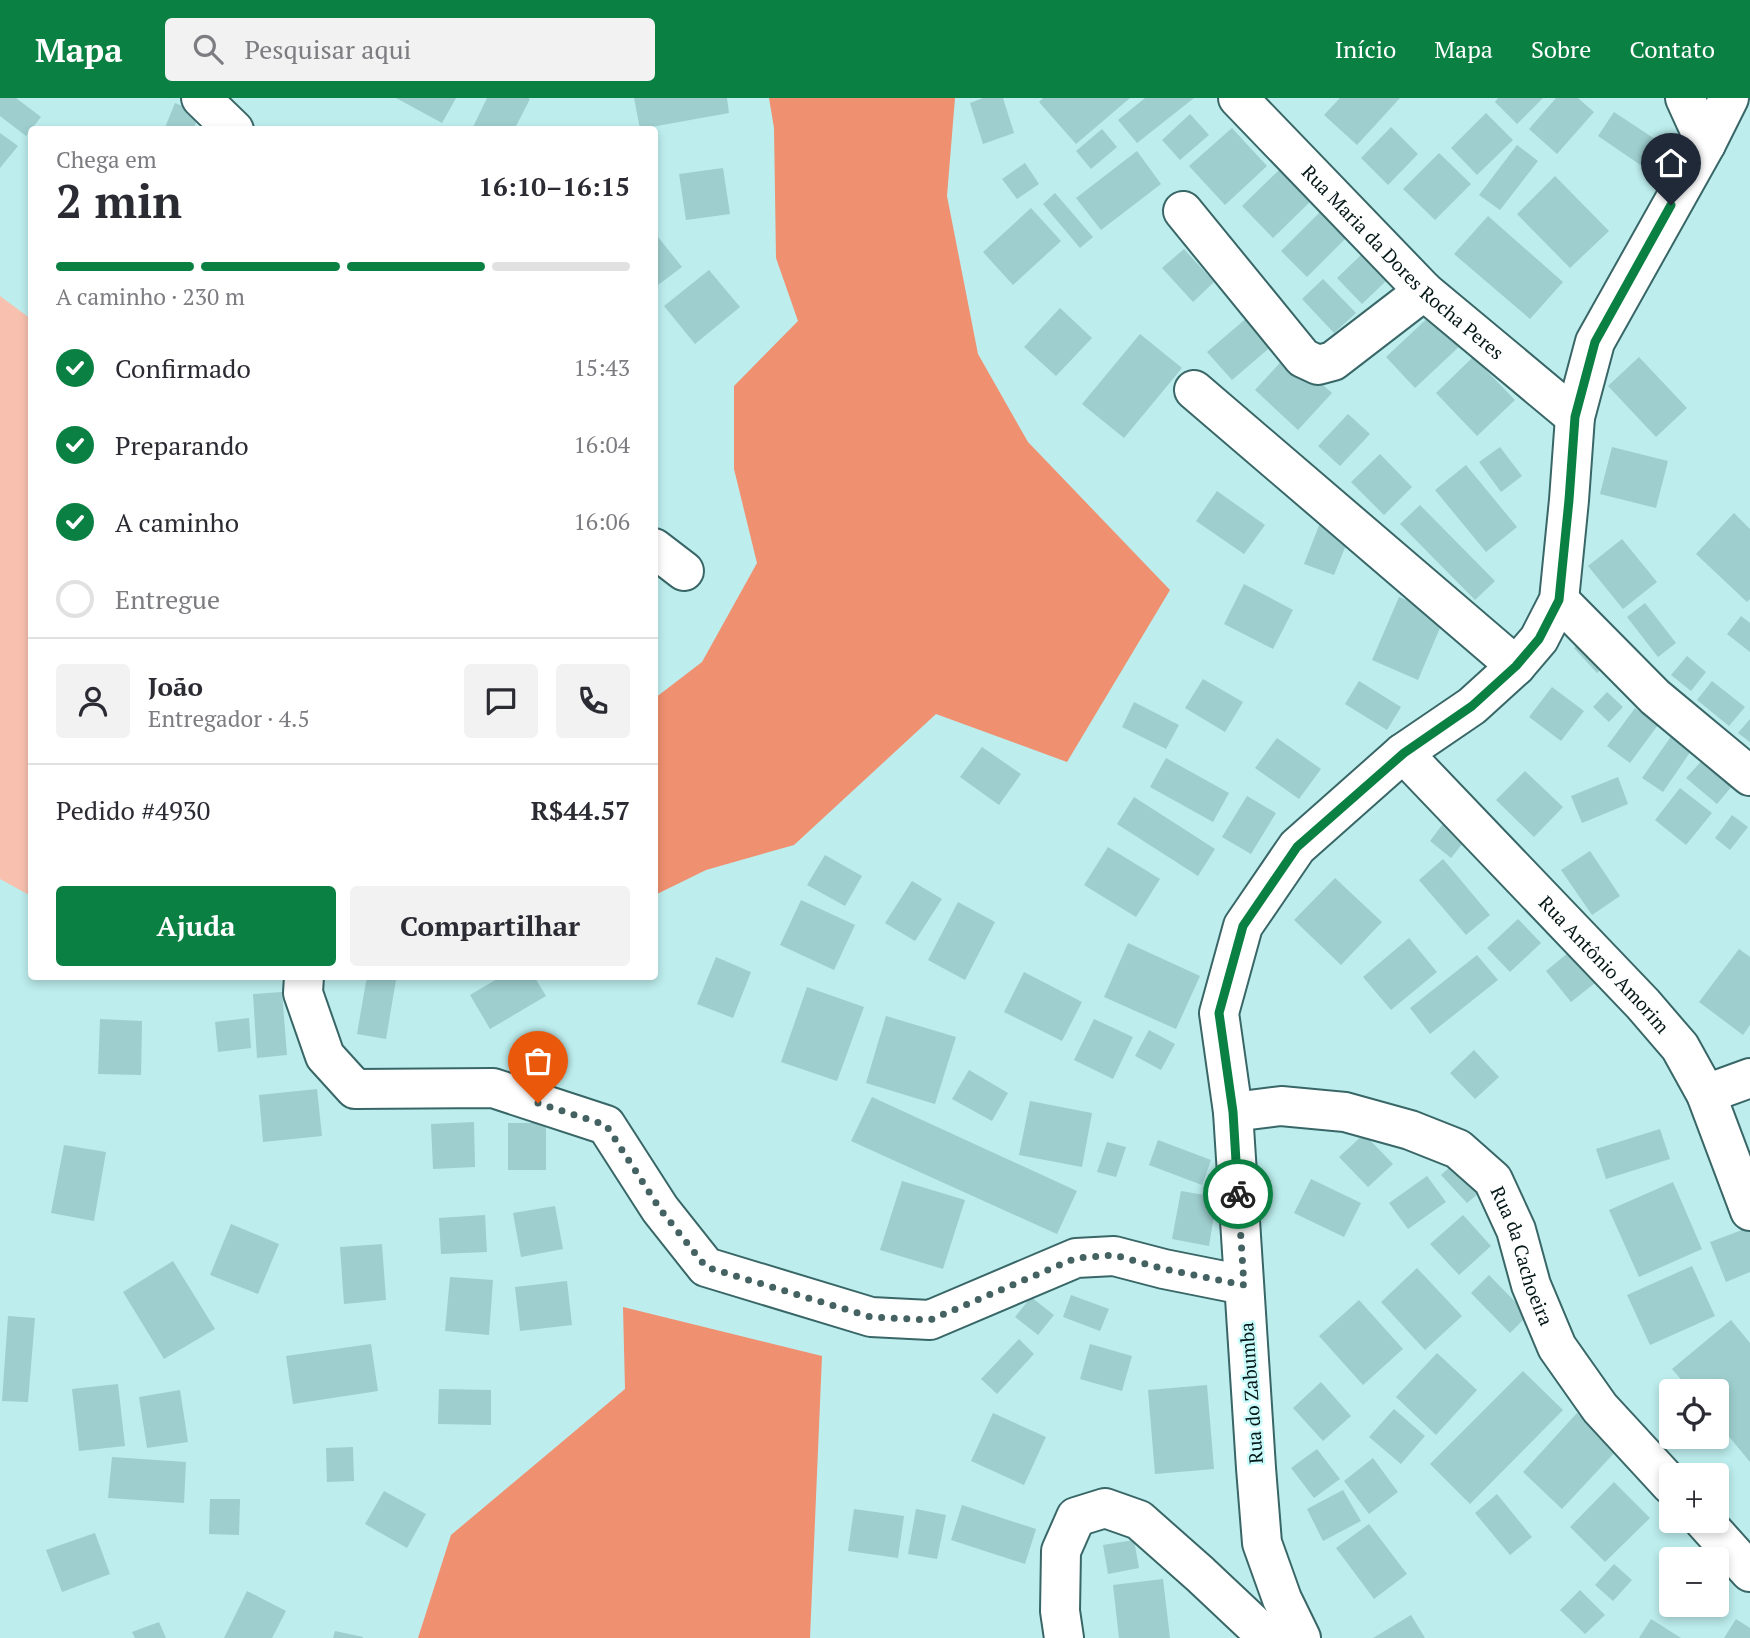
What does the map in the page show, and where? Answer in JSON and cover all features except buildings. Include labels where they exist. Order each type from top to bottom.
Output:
[{"type":"street","points":[[201,98],[230,126]]},
{"type":"street","name":"Rua Maria da Dores Rocha Peres","points":[[1238,98],[1424,290],[1575,417]]},
{"type":"street","points":[[1685,98],[1706,144]]},
{"type":"street","name":"Rua do Zabumba","points":[[1301,1638],[1282,1599],[1262,1543],[1233,1112],[1219,1013],[1243,926],[1297,847],[1404,753],[1472,706],[1516,666],[1539,639],[1559,600],[1575,417],[1595,342],[1729,98]]},
{"type":"street","points":[[1183,211],[1303,358],[1318,365],[1333,361],[1424,290]]},
{"type":"street","points":[[1194,390],[1516,666]]},
{"type":"street","points":[[1559,600],[1655,697],[1750,776]]},
{"type":"street","name":"Rua Antônio Amorim","points":[[1404,753],[1643,1004],[1680,1047],[1706,1094],[1750,1211]]},
{"type":"street","points":[[304,980],[303,993],[325,1056],[355,1089],[493,1088],[606,1125],[660,1209],[706,1267],[871,1317],[930,1320],[1076,1258],[1114,1255],[1164,1269],[1244,1285]]},
{"type":"street","points":[[1706,1094],[1750,1077]]},
{"type":"street","name":"Rua da Cachoeira","points":[[1233,1112],[1281,1106],[1345,1112],[1410,1130],[1458,1149],[1493,1180],[1516,1230],[1531,1285],[1557,1347],[1600,1409],[1659,1472]]},
{"type":"street","points":[[1064,1638],[1060,1611],[1061,1551],[1076,1517],[1105,1508],[1139,1520],[1268,1638]]},
{"type":"street","points":[[1715,1533],[1750,1572]]},
{"type":"shaded area","points":[[769,98],[955,98],[947,196],[978,354],[1028,442],[1170,590],[1067,762],[936,714],[794,845],[706,870],[658,894],[658,696],[702,662],[757,563],[734,469],[734,386],[798,321],[776,258],[774,128]]},
{"type":"shaded area","points":[[0,296],[28,317],[28,894],[0,879]]},
{"type":"shaded area","points":[[623,1307],[822,1356],[810,1638],[418,1638],[451,1535],[625,1389]]},
{"type":"way so far","points":[[538,1103],[606,1125],[660,1209],[706,1267],[871,1317],[930,1320],[1076,1258],[1114,1255],[1164,1269],[1244,1285],[1238,1194]]},
{"type":"route","points":[[1238,1194],[1233,1112],[1219,1013],[1243,926],[1297,847],[1404,753],[1472,706],[1516,666],[1539,639],[1559,600],[1575,417],[1595,342],[1671,205]]}]
